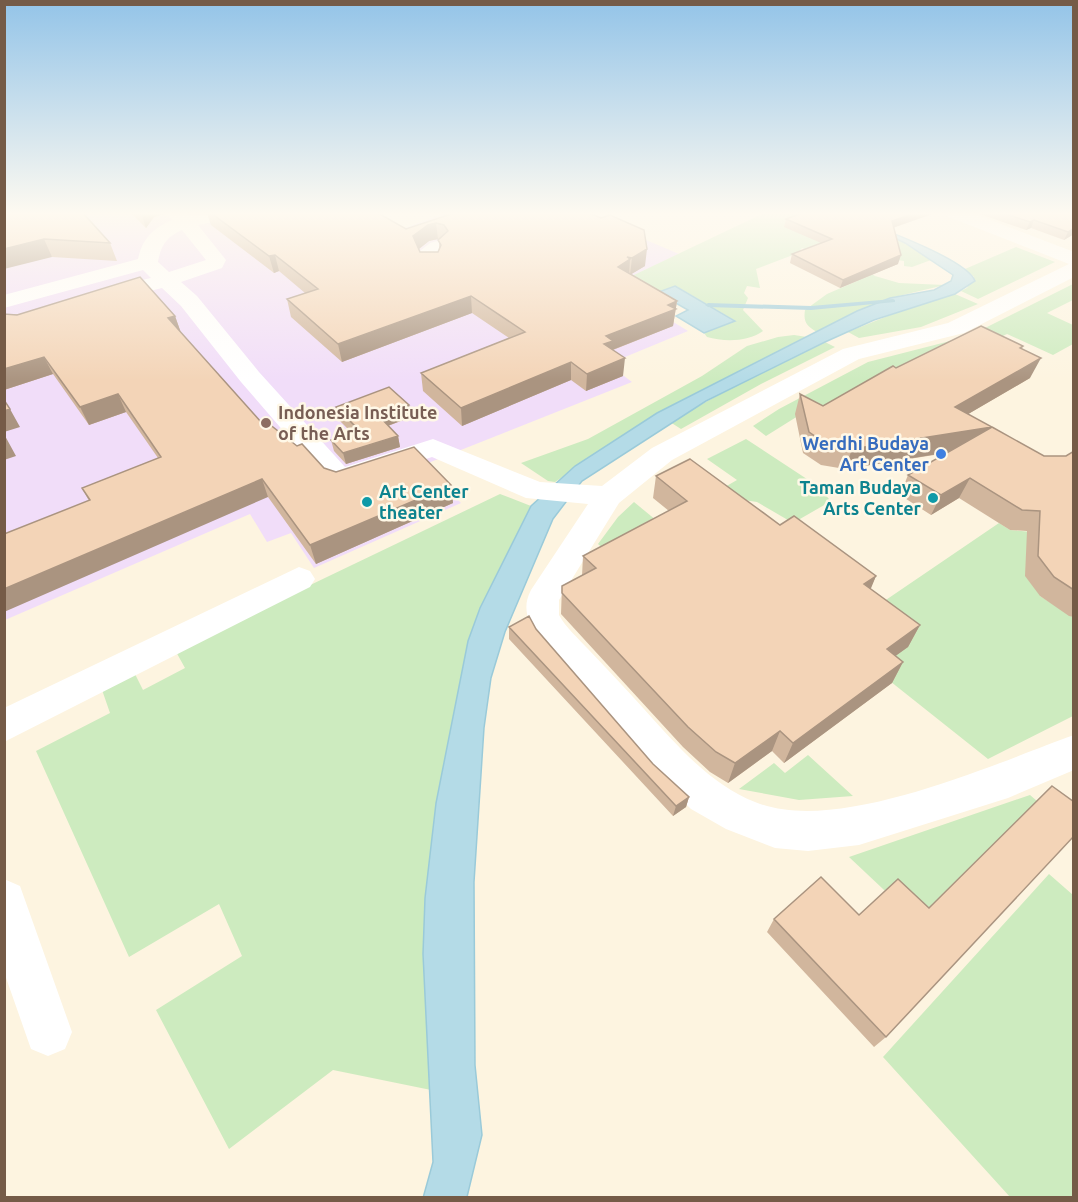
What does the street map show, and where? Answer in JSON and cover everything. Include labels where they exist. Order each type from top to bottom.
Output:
[{"type":"street","points":[[4,302],[105,269]]},
{"type":"street","points":[[158,269],[166,280],[189,301],[335,477],[345,479],[433,447],[536,491],[591,495],[662,454],[833,363],[873,348],[956,328],[1074,269]]},
{"type":"street","points":[[135,290],[199,269]]},
{"type":"street","points":[[591,495],[543,598],[542,615],[550,630],[667,761],[705,796],[740,816],[775,829],[808,832],[859,826],[1008,780],[1074,752]]},
{"type":"street","points":[[4,726],[299,579]]},
{"type":"street","points":[[4,901],[48,1032]]},
{"type":"shaded area","name":"Indonesia Institute of the Arts","points":[[5,269],[647,269],[613,285],[688,331],[608,364],[632,382],[423,465],[461,503],[314,568],[291,533],[267,542],[250,514],[5,620]]},
{"type":"green space","points":[[646,269],[756,269],[760,288],[747,286],[744,293],[748,298],[743,310],[763,331],[743,339],[721,340],[707,337],[704,333],[734,320],[676,286],[646,297],[613,285]]},
{"type":"green space","points":[[846,269],[881,269],[872,274],[899,283],[945,285],[890,298],[817,332],[811,328],[806,323],[805,310],[827,294],[857,281],[854,273]]},
{"type":"green space","points":[[965,269],[1040,269],[978,299],[961,291],[967,288],[974,277]]},
{"type":"green space","points":[[1073,284],[1073,300],[1047,313],[1073,325],[1073,344],[1053,355],[1007,334],[980,347],[963,339]]},
{"type":"green space","points":[[955,294],[978,304],[921,327],[859,338],[848,332],[915,305]]},
{"type":"green space","points":[[794,335],[807,337],[657,413],[555,482],[548,481],[521,463],[588,439],[702,376],[747,346]]},
{"type":"green space","points":[[954,340],[854,393],[798,416],[766,436],[753,426],[779,409],[868,362]]},
{"type":"green space","points":[[825,342],[835,347],[761,384],[681,429],[670,422],[749,378]]},
{"type":"green space","points":[[746,439],[816,485],[829,499],[826,504],[793,523],[757,502],[711,495],[737,480],[707,459]]},
{"type":"green space","points":[[500,494],[531,506],[480,608],[468,641],[436,803],[423,954],[431,1090],[333,1070],[229,1149],[156,1010],[242,956],[219,904],[129,957],[36,751],[110,713],[101,687],[133,670],[143,690],[185,668],[175,650]]},
{"type":"green space","points":[[634,502],[668,530],[615,559],[598,544],[618,517]]},
{"type":"green space","points":[[999,523],[1010,530],[1073,536],[1040,596],[1073,617],[1073,716],[988,759],[876,670],[908,646],[877,606]]},
{"type":"green space","points":[[808,755],[853,796],[799,800],[739,789],[774,763],[785,773]]},
{"type":"green space","points":[[1030,795],[1037,801],[917,921],[849,857]]},
{"type":"green space","points":[[1049,874],[1073,895],[1073,1197],[1010,1197],[883,1057]]},
{"type":"water","points":[[944,269],[964,269],[975,281],[955,294],[874,320],[706,401],[582,481],[553,519],[505,632],[491,678],[484,728],[474,882],[475,1065],[482,1135],[467,1197],[423,1198],[433,1162],[423,954],[425,898],[436,803],[468,641],[480,608],[531,506],[575,466],[657,413],[857,311],[890,298],[934,290],[951,281],[953,275]]},
{"type":"water","points":[[675,286],[735,321],[704,333],[676,316],[688,310],[674,302],[645,297]]},
{"type":"building","points":[[293,269],[622,269],[677,301],[668,305],[676,309],[606,336],[613,341],[604,344],[625,358],[587,374],[571,362],[461,408],[421,373],[525,332],[471,296],[338,344],[287,299],[318,289]]},
{"type":"building","points":[[822,269],[868,269],[843,280]]},
{"type":"building","points":[[140,277],[175,316],[168,318],[261,422],[264,420],[297,446],[302,444],[324,468],[336,472],[414,447],[451,485],[310,545],[262,479],[4,589],[4,534],[90,500],[82,488],[161,457],[118,394],[80,407],[44,357],[4,369],[4,314],[17,315]]},
{"type":"building","points":[[981,326],[1023,346],[1020,348],[1041,358],[955,407],[992,427],[852,449],[828,445],[809,432],[800,394],[823,406],[893,366],[896,368]]},
{"type":"building","points":[[389,387],[409,405],[380,417],[398,436],[343,453],[331,440],[358,429],[336,407]]},
{"type":"building","points":[[4,400],[10,409],[4,411]]},
{"type":"building","points":[[992,427],[1044,456],[1066,456],[1074,451],[1074,590],[1054,577],[1038,556],[1040,511],[1022,510],[970,478],[941,495],[908,475]]},
{"type":"building","points":[[690,459],[780,525],[794,516],[876,576],[864,584],[920,625],[887,649],[903,662],[793,743],[780,731],[735,763],[716,752],[688,727],[562,593],[562,586],[596,568],[583,556],[687,501],[656,476]]},
{"type":"building","points":[[529,616],[536,629],[653,764],[689,797],[676,806],[509,627]]},
{"type":"building","points":[[1052,786],[1074,802],[1074,836],[886,1037],[774,919],[821,877],[859,915],[898,879],[929,908]]},
{"type":"waterway","points":[[708,305],[811,308],[893,301]]},
{"type":"place","name":"Indonesia Institute of the Arts","points":[[266,423]]},
{"type":"place","name":"Werdhi Budaya Art Center","points":[[941,454]]},
{"type":"place","name":"Taman Budaya Arts Center","points":[[933,498]]},
{"type":"place","name":"Art Center theater","points":[[367,502]]}]
